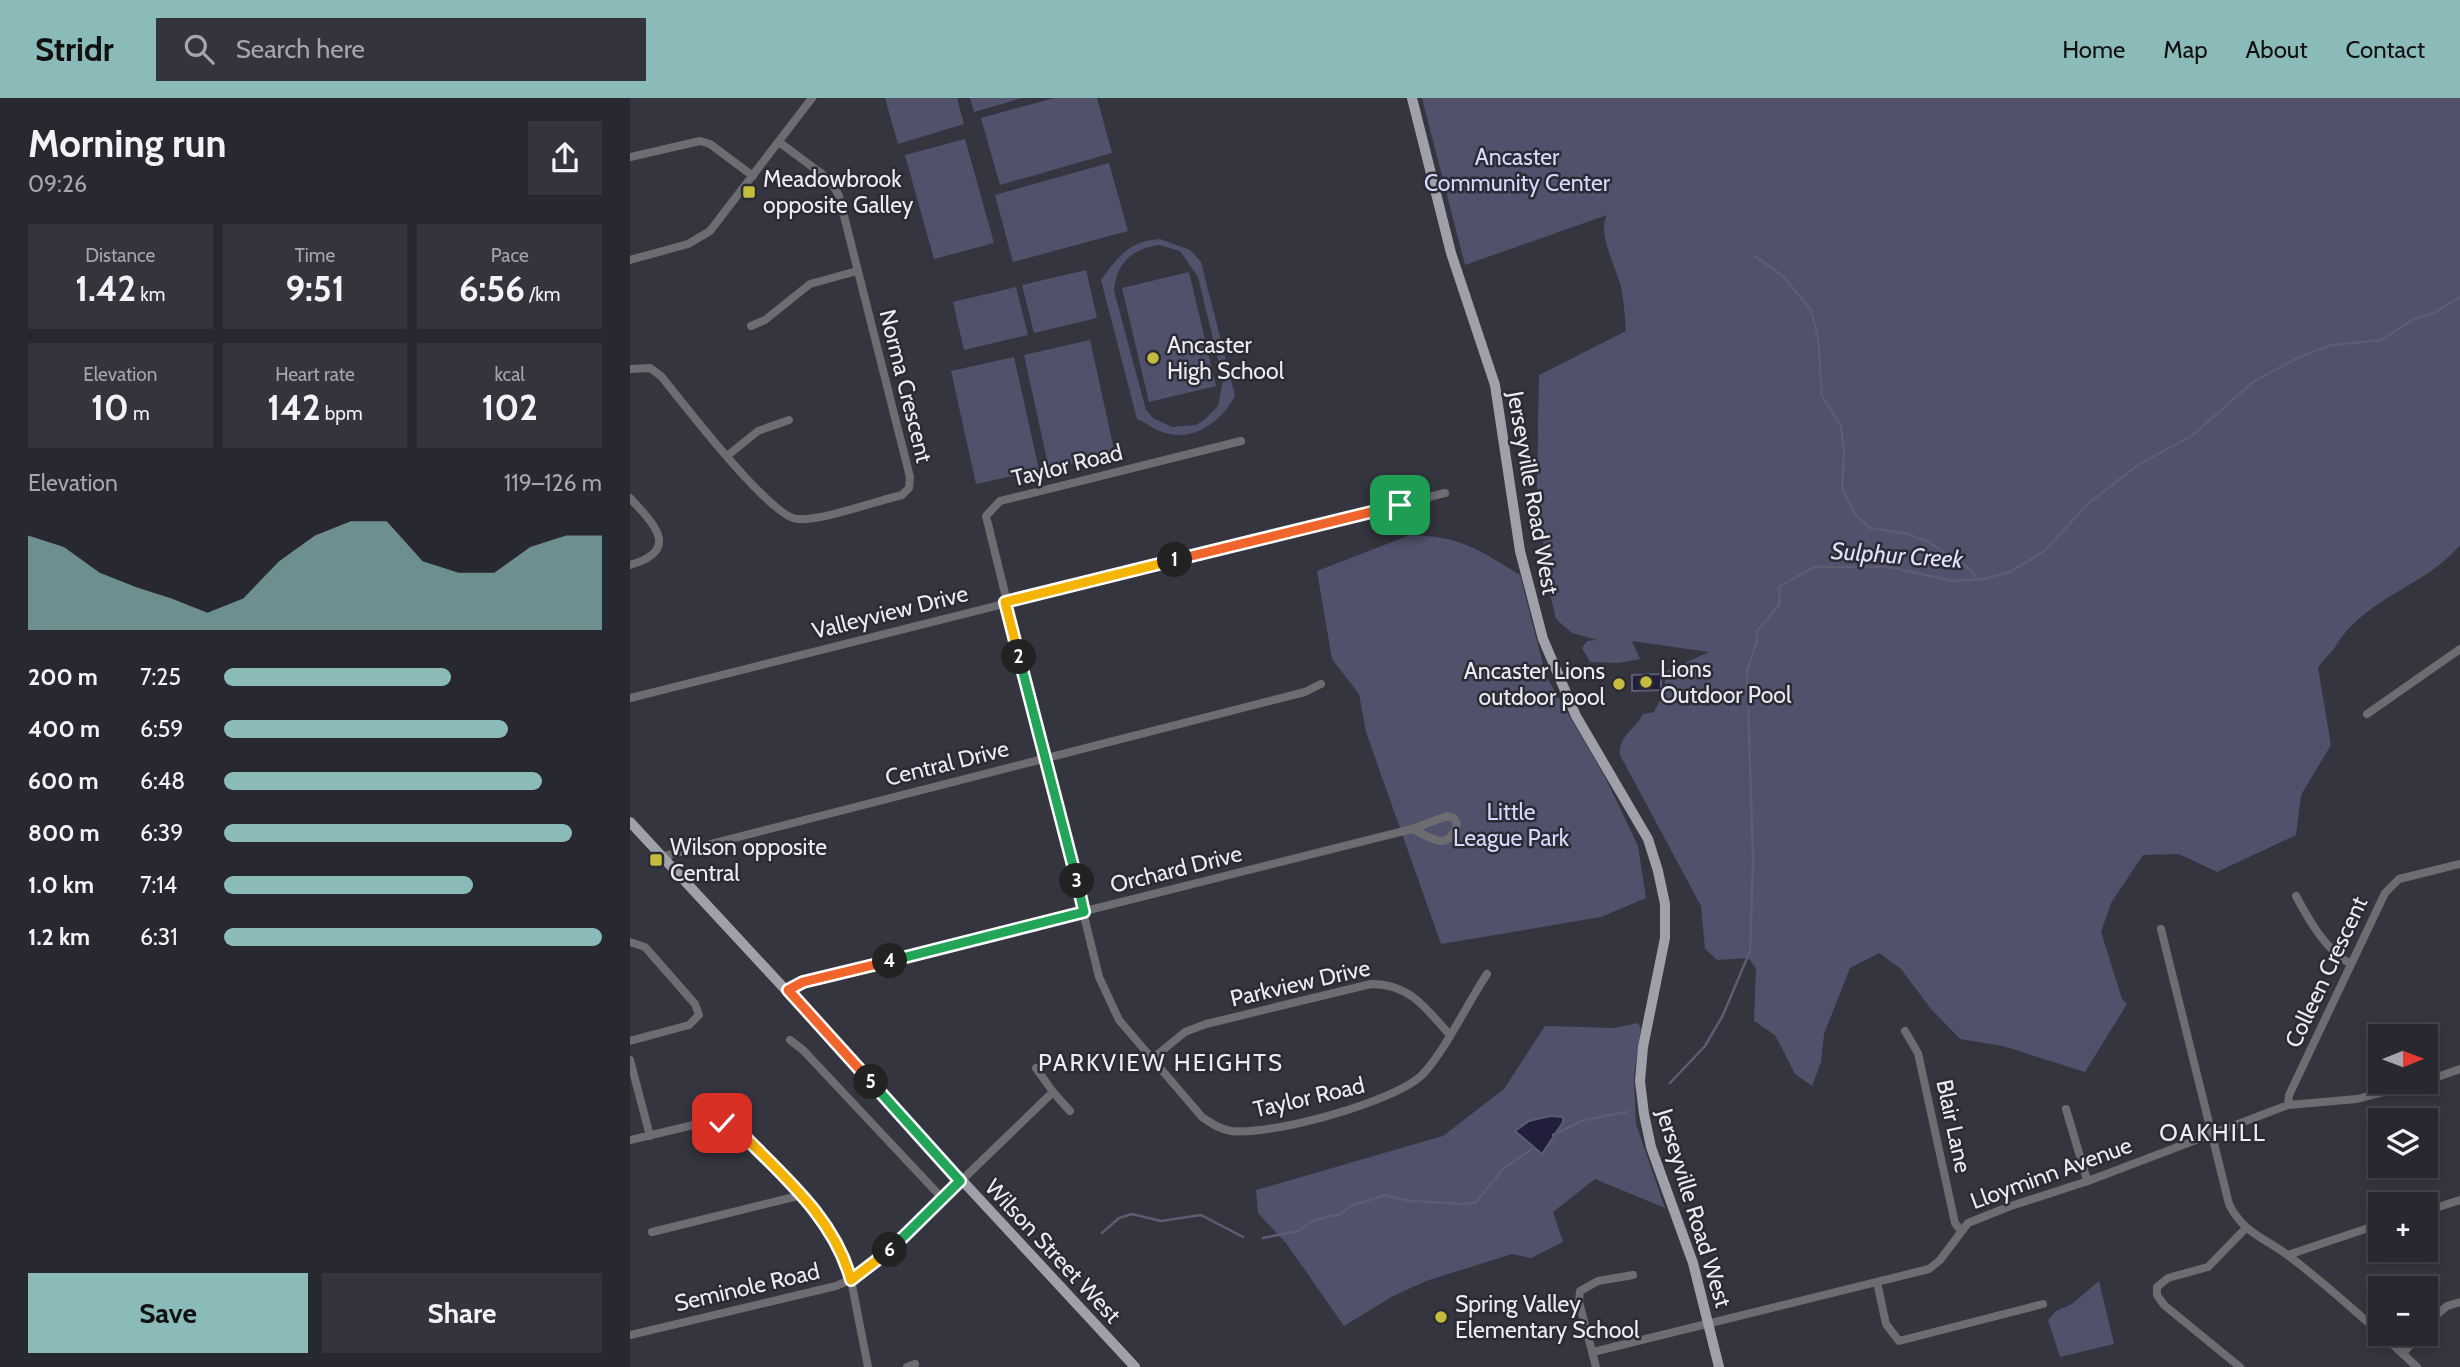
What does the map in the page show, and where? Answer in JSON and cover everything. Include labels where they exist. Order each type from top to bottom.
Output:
[{"type":"main road","name":"Jerseyville Road West","points":[[1412,98],[1458,277],[1494,385],[1520,551],[1543,639],[1576,716],[1648,839],[1658,871],[1665,904],[1665,938],[1643,1047],[1640,1081],[1644,1114],[1651,1147],[1693,1263],[1719,1367]]},
{"type":"main road","name":"Wilson Street West","points":[[630,822],[1135,1367]]},
{"type":"street","points":[[630,260],[679,248],[705,234],[812,98]]},
{"type":"street","points":[[630,157],[700,141],[710,144],[753,176]]},
{"type":"street","name":"Norma Crescent","points":[[630,369],[650,368],[661,376],[776,510],[793,519],[808,519],[902,495],[909,488],[909,477],[836,187],[779,142]]},
{"type":"street","points":[[751,327],[765,320],[810,285],[857,271]]},
{"type":"street","points":[[727,456],[758,430],[789,420]]},
{"type":"street","name":"Taylor Road","points":[[1241,441],[1000,501],[986,516],[1005,602],[1109,1003],[1202,1117],[1217,1128],[1248,1131],[1335,1112],[1404,1090],[1423,1073],[1487,974]]},
{"type":"street","name":"Valleyview Drive","points":[[630,698],[1446,493]]},
{"type":"street","points":[[630,498],[657,527],[660,538],[657,549],[649,558],[630,565]]},
{"type":"street","points":[[2367,714],[2460,649]]},
{"type":"street","name":"Central Drive","points":[[664,856],[1305,692],[1321,684]]},
{"type":"street","name":"Orchard Drive","points":[[788,990],[803,982],[1412,829],[1447,816],[1454,818],[1457,824],[1454,836],[1441,842],[1412,829]]},
{"type":"street","name":"Colleen Crescent","points":[[2288,1105],[2288,1096],[2349,963],[2385,893],[2399,878],[2460,864]]},
{"type":"street","points":[[2296,896],[2312,924],[2341,958],[2349,963]]},
{"type":"street","points":[[2161,929],[2229,1205],[2245,1229],[2288,1255],[2417,1367]]},
{"type":"street","points":[[630,942],[645,947],[695,1004],[699,1015],[689,1025],[630,1041]]},
{"type":"street","name":"Parkview Drive","points":[[1152,1059],[1185,1032],[1206,1024],[1371,984],[1392,984],[1411,995],[1449,1034]]},
{"type":"street","name":"Blair Lane","points":[[1905,1031],[1918,1053],[1955,1223],[1961,1231]]},
{"type":"street","points":[[790,1041],[803,1050],[943,1199]]},
{"type":"street","points":[[630,1060],[650,1136]]},
{"type":"street","points":[[1036,1068],[1070,1111]]},
{"type":"street","name":"Lloyminn Avenue","points":[[2438,1076],[2460,1069]]},
{"type":"street","name":"Seminole Road","points":[[630,1335],[851,1280],[874,1265],[1054,1093]]},
{"type":"street","name":"Lloyminn Avenue","points":[[1593,1352],[1929,1269],[1940,1260],[1968,1223],[2008,1207],[2288,1105],[2357,1100],[2378,1094]]},
{"type":"street","points":[[2066,1109],[2088,1180]]},
{"type":"street","points":[[630,1140],[706,1122],[722,1123],[740,1132],[802,1195],[839,1244],[851,1280],[869,1367]]},
{"type":"street","points":[[652,1232],[802,1195]]},
{"type":"street","points":[[2438,1207],[2460,1200]]},
{"type":"street","points":[[2288,1255],[2368,1228]]},
{"type":"street","points":[[2240,1367],[2164,1305],[2157,1295],[2157,1287],[2168,1279],[2208,1267],[2245,1229]]},
{"type":"street","points":[[1596,1367],[1579,1302],[1580,1291],[1598,1281],[1633,1275]]},
{"type":"street","points":[[1877,1282],[1886,1324],[1899,1341],[1910,1341],[2043,1304]]},
{"type":"street","points":[[2438,1314],[2447,1306],[2460,1302]]},
{"type":"street","points":[[2403,1354],[2409,1346]]},
{"type":"green space","points":[[885,98],[957,98],[964,124],[898,144]]},
{"type":"green space","points":[[970,98],[1022,98],[974,112]]},
{"type":"green space","points":[[1054,98],[1097,98],[1112,153],[1000,185],[981,118]]},
{"type":"green space","name":"Ancaster Community Center","points":[[1422,98],[2460,98],[2460,545],[2430,572],[2362,616],[2318,668],[2331,745],[2301,795],[2296,835],[2217,872],[2179,854],[2143,855],[2111,903],[2101,932],[2122,999],[2127,1004],[2085,1072],[2003,1046],[1960,1039],[1931,1009],[1901,969],[1879,953],[1850,968],[1824,1034],[1821,1062],[1812,1086],[1795,1074],[1775,1035],[1754,1021],[1756,968],[1748,958],[1717,960],[1705,949],[1701,906],[1620,755],[1624,738],[1643,714],[1654,712],[1665,690],[1665,672],[1709,652],[1632,641],[1640,659],[1618,663],[1590,662],[1582,648],[1587,641],[1597,640],[1572,633],[1556,619],[1548,585],[1537,486],[1539,375],[1626,331],[1620,282],[1604,232],[1607,215],[1465,265]]},
{"type":"green space","points":[[965,139],[994,243],[934,259],[905,155]]},
{"type":"green space","points":[[1109,163],[1128,231],[1013,262],[995,195]]},
{"type":"green space","points":[[1160,239],[1190,250],[1201,262],[1235,396],[1212,423],[1192,433],[1169,434],[1137,419],[1101,280],[1126,251],[1150,240]],"holes":[[[1159,245],[1180,251],[1198,277],[1223,380],[1218,406],[1205,419],[1196,425],[1172,427],[1153,418],[1146,410],[1114,291],[1118,273],[1133,254]]]},
{"type":"green space","points":[[1086,270],[1097,318],[1034,333],[1022,285]]},
{"type":"green space","points":[[1189,272],[1216,386],[1149,402],[1122,288]]},
{"type":"green space","points":[[1016,287],[1028,335],[964,350],[953,302]]},
{"type":"green space","points":[[1090,340],[1115,454],[1049,469],[1024,355]]},
{"type":"green space","points":[[1014,357],[1039,470],[976,484],[951,371]]},
{"type":"green space","name":"Little League Park","points":[[1410,535],[1456,541],[1520,575],[1546,676],[1605,777],[1638,846],[1646,898],[1601,917],[1441,944],[1366,732],[1359,694],[1332,659],[1317,571]]},
{"type":"green space","points":[[1638,1023],[1641,1028],[1634,1076],[1636,1124],[1665,1208],[1595,1179],[1553,1212],[1563,1242],[1531,1258],[1512,1254],[1426,1281],[1393,1296],[1344,1326],[1286,1243],[1258,1213],[1256,1190],[1443,1136],[1504,1089],[1545,1026],[1614,1028]]},
{"type":"green space","points":[[2099,1281],[2114,1344],[2060,1357],[2048,1320],[2056,1311],[2072,1304]]},
{"type":"shaded area","name":"Lions Outdoor Pool","points":[[1661,674],[1661,690],[1632,691],[1632,675]]},
{"type":"shaded area","points":[[1550,1116],[1563,1117],[1563,1122],[1542,1154],[1515,1131],[1529,1121]]},
{"type":"waterway","points":[[1755,256],[1784,277],[1811,310],[1818,337],[1822,396],[1841,426],[1844,452],[1842,489],[1855,515],[1870,528],[1908,534],[1928,542],[1966,566],[1977,578]]},
{"type":"waterway","name":"Sulphur Creek","points":[[1670,1083],[1705,1046],[1723,1015],[1750,951],[1753,860],[1747,670],[1757,641],[1757,631],[1779,605],[1780,586],[1814,567],[1889,567],[1953,581],[1984,579],[2010,572],[2044,551],[2090,502],[2138,465],[2193,435],[2253,382],[2297,358],[2331,345],[2381,340],[2414,319],[2434,313],[2460,297]]},
{"type":"waterway","name":"Sulphur Creek","points":[[1553,1135],[1584,1120],[1627,1112]]},
{"type":"waterway","points":[[1263,1238],[1298,1231],[1314,1220],[1340,1214],[1351,1206],[1385,1195],[1410,1201],[1466,1204],[1476,1202],[1504,1168],[1532,1149]]},
{"type":"waterway","points":[[1102,1233],[1119,1218],[1132,1214],[1161,1221],[1201,1215],[1243,1237]]},
{"type":"place","name":"Meadowbrook opposite Galley","points":[[749,192]]},
{"type":"place","name":"Ancaster High School","points":[[1153,358]]},
{"type":"place","name":"Lions Outdoor Pool","points":[[1646,682]]},
{"type":"place","name":"Ancaster Lions outdoor pool","points":[[1619,684]]},
{"type":"place","name":"Wilson opposite Central","points":[[656,860]]},
{"type":"place","name":"Spring Valley Elementary School","points":[[1441,1317]]},
{"type":"district","name":"PARKVIEW HEIGHTS","points":[[1161,1062]]},
{"type":"district","name":"OAKHILL","points":[[2213,1132]]},
{"type":"route","points":[[722,1123],[740,1132],[825,1222],[839,1244],[851,1280],[874,1265],[960,1181],[788,990],[803,982],[1084,912],[1005,602],[1369,510],[1400,505]]}]
